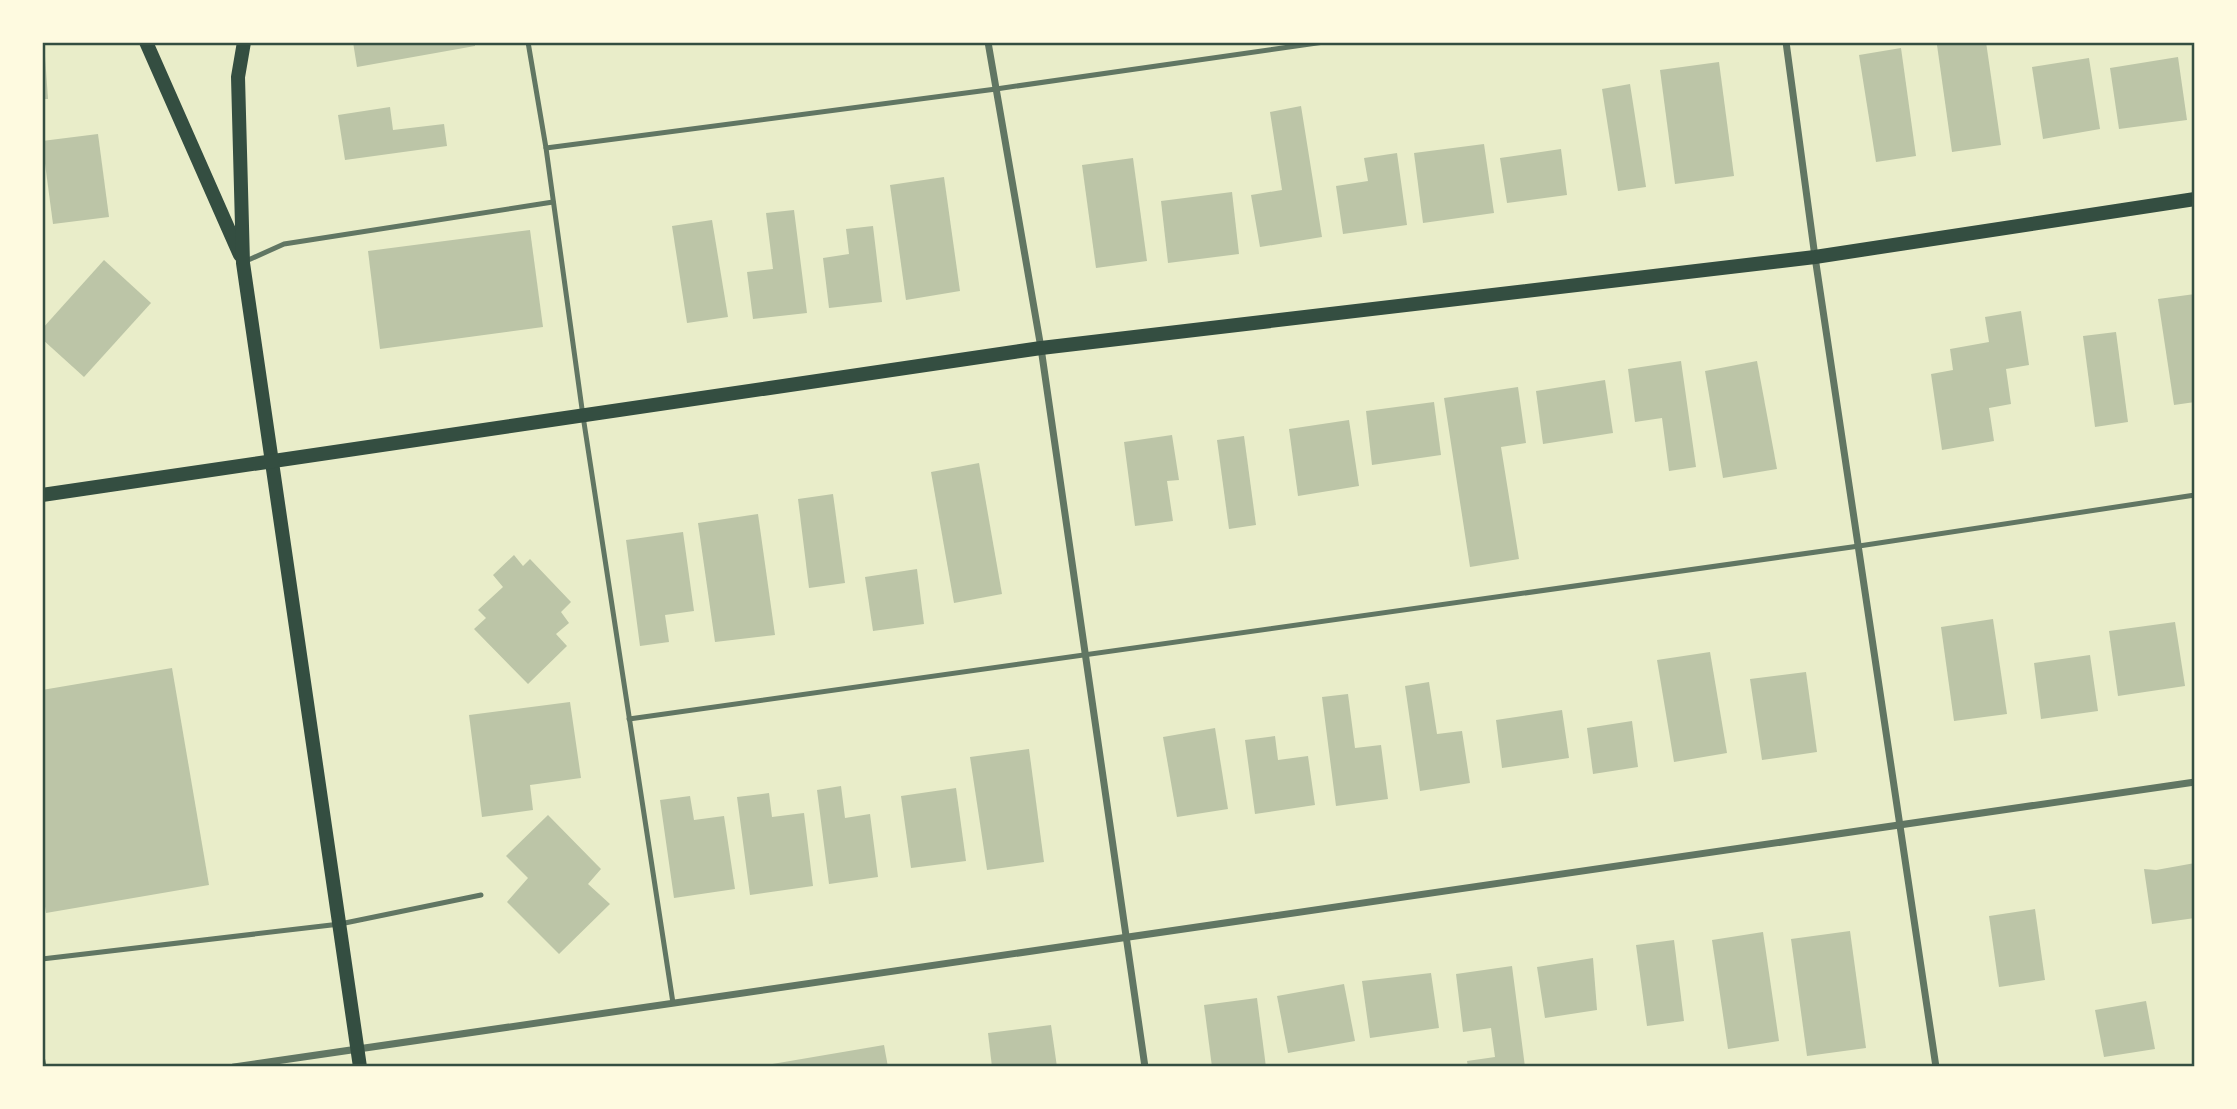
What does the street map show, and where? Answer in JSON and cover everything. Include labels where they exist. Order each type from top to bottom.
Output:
[{"type":"main road","points":[[146,42],[243,263]]},
{"type":"main road","points":[[244,42],[238,77],[243,263],[360,1067]]},
{"type":"main road","points":[[42,495],[1041,348],[1815,257],[2195,199]]},
{"type":"street","points":[[988,42],[1041,348],[1144,1067]]},
{"type":"street","points":[[1786,42],[1815,257],[1937,1067]]},
{"type":"street","points":[[234,1067],[2195,782]]},
{"type":"lane","points":[[528,42],[673,1003]]},
{"type":"lane","points":[[546,148],[996,89],[1324,42]]},
{"type":"lane","points":[[243,263],[284,244],[553,202]]},
{"type":"lane","points":[[629,719],[1859,546],[2195,495]]},
{"type":"lane","points":[[42,959],[340,923],[481,895]]},
{"type":"lane","points":[[42,1056],[44,1067]]},
{"type":"building","points":[[44,42],[48,99],[42,99]]},
{"type":"building","points":[[353,42],[475,42],[475,46],[357,67]]},
{"type":"building","points":[[1986,42],[2001,145],[1952,152],[1937,45]]},
{"type":"building","points":[[1901,48],[1916,156],[1876,162],[1859,55]]},
{"type":"building","points":[[2178,57],[2187,120],[2119,129],[2110,68]]},
{"type":"building","points":[[2089,58],[2100,129],[2043,139],[2032,67]]},
{"type":"building","points":[[1719,62],[1734,176],[1675,184],[1660,70]]},
{"type":"building","points":[[1630,84],[1646,187],[1618,191],[1602,89]]},
{"type":"building","points":[[1301,106],[1322,237],[1260,247],[1251,195],[1282,190],[1270,112]]},
{"type":"building","points":[[390,107],[393,130],[444,124],[447,146],[345,160],[338,115]]},
{"type":"building","points":[[98,134],[109,217],[53,224],[42,141]]},
{"type":"building","points":[[1484,144],[1494,213],[1423,223],[1414,153]]},
{"type":"building","points":[[1561,149],[1567,195],[1507,203],[1500,158]]},
{"type":"building","points":[[1397,153],[1407,225],[1343,234],[1336,186],[1368,181],[1364,158]]},
{"type":"building","points":[[1133,158],[1147,261],[1096,268],[1082,165]]},
{"type":"building","points":[[944,177],[960,291],[906,300],[890,185]]},
{"type":"building","points":[[1232,192],[1239,254],[1168,263],[1161,201]]},
{"type":"building","points":[[794,210],[807,313],[753,319],[747,272],[773,269],[766,213]]},
{"type":"building","points":[[712,220],[728,317],[687,323],[672,226]]},
{"type":"building","points":[[873,226],[882,302],[829,308],[823,258],[849,254],[846,229]]},
{"type":"building","points":[[530,230],[543,327],[380,349],[368,251]]},
{"type":"building","points":[[104,260],[151,303],[84,377],[42,339],[42,329]]},
{"type":"building","points":[[2195,294],[2195,402],[2174,405],[2158,299]]},
{"type":"building","points":[[2021,311],[2029,365],[2006,369],[2011,404],[1989,408],[1994,441],[1942,450],[1931,374],[1953,370],[1950,349],[1989,342],[1985,317]]},
{"type":"building","points":[[2116,332],[2128,422],[2095,427],[2083,336]]},
{"type":"building","points":[[1681,361],[1696,467],[1669,471],[1662,418],[1635,422],[1628,369]]},
{"type":"building","points":[[1757,361],[1777,469],[1723,478],[1705,371]]},
{"type":"building","points":[[1605,380],[1613,433],[1543,444],[1536,391]]},
{"type":"building","points":[[1518,387],[1526,443],[1501,447],[1519,559],[1470,567],[1444,398]]},
{"type":"building","points":[[1434,402],[1441,455],[1372,465],[1366,411]]},
{"type":"building","points":[[1349,420],[1359,486],[1298,496],[1289,429]]},
{"type":"building","points":[[1172,435],[1179,480],[1167,481],[1173,521],[1135,526],[1124,442]]},
{"type":"building","points":[[1244,436],[1256,525],[1229,529],[1217,440]]},
{"type":"building","points":[[979,463],[1002,594],[954,603],[931,472]]},
{"type":"building","points":[[833,494],[845,583],[809,588],[798,499]]},
{"type":"building","points":[[758,514],[775,635],[715,642],[698,523]]},
{"type":"building","points":[[683,532],[694,611],[665,615],[669,642],[640,646],[626,540]]},
{"type":"building","points":[[514,555],[523,566],[530,559],[571,602],[561,612],[569,623],[556,634],[567,646],[528,684],[474,629],[486,618],[478,610],[503,587],[493,575]]},
{"type":"building","points":[[917,569],[924,624],[873,631],[865,577]]},
{"type":"building","points":[[1993,619],[2007,714],[1954,721],[1941,627]]},
{"type":"building","points":[[2175,622],[2185,686],[2118,696],[2109,631]]},
{"type":"building","points":[[1710,652],[1727,753],[1674,762],[1657,660]]},
{"type":"building","points":[[2090,655],[2098,711],[2041,719],[2034,663]]},
{"type":"building","points":[[172,668],[209,885],[46,913],[42,887],[42,690]]},
{"type":"building","points":[[1806,672],[1817,752],[1762,760],[1750,679]]},
{"type":"building","points":[[1429,682],[1437,734],[1462,731],[1470,783],[1420,791],[1405,686]]},
{"type":"building","points":[[1348,694],[1355,748],[1381,745],[1388,799],[1336,806],[1322,697]]},
{"type":"building","points":[[570,702],[581,778],[530,785],[533,810],[482,817],[469,715]]},
{"type":"building","points":[[1562,710],[1569,758],[1502,768],[1496,720]]},
{"type":"building","points":[[1632,721],[1638,767],[1593,774],[1587,728]]},
{"type":"building","points":[[1215,728],[1228,809],[1177,817],[1163,737]]},
{"type":"building","points":[[1275,736],[1278,760],[1308,756],[1315,805],[1255,814],[1245,740]]},
{"type":"building","points":[[1029,749],[1044,862],[987,870],[970,757]]},
{"type":"building","points":[[841,786],[845,818],[870,814],[878,877],[829,884],[817,790]]},
{"type":"building","points":[[956,788],[966,861],[911,868],[901,796]]},
{"type":"building","points":[[769,793],[772,817],[804,813],[813,886],[750,895],[737,797]]},
{"type":"building","points":[[690,796],[694,820],[724,816],[735,889],[674,898],[660,800]]},
{"type":"building","points":[[548,815],[601,869],[588,884],[610,904],[559,954],[507,902],[528,878],[506,856]]},
{"type":"building","points":[[2195,863],[2195,918],[2152,924],[2144,869],[2156,870]]},
{"type":"building","points":[[2035,909],[2045,980],[1999,987],[1989,916]]},
{"type":"building","points":[[1850,931],[1866,1048],[1807,1056],[1791,939]]},
{"type":"building","points":[[1763,932],[1779,1041],[1728,1049],[1712,940]]},
{"type":"building","points":[[1674,940],[1684,1021],[1647,1026],[1636,945]]},
{"type":"building","points":[[1593,958],[1597,1010],[1545,1018],[1537,967]]},
{"type":"building","points":[[1512,966],[1525,1067],[1468,1067],[1467,1061],[1495,1057],[1491,1028],[1463,1032],[1456,974]]},
{"type":"building","points":[[1431,973],[1439,1028],[1370,1038],[1362,981]]},
{"type":"building","points":[[1344,984],[1355,1041],[1288,1053],[1277,996]]},
{"type":"building","points":[[1257,998],[1266,1067],[1212,1067],[1204,1005]]},
{"type":"building","points":[[2146,1001],[2155,1049],[2104,1057],[2095,1010]]},
{"type":"building","points":[[1051,1025],[1057,1067],[992,1067],[988,1033]]},
{"type":"building","points":[[884,1045],[888,1067],[761,1067],[761,1066]]}]
